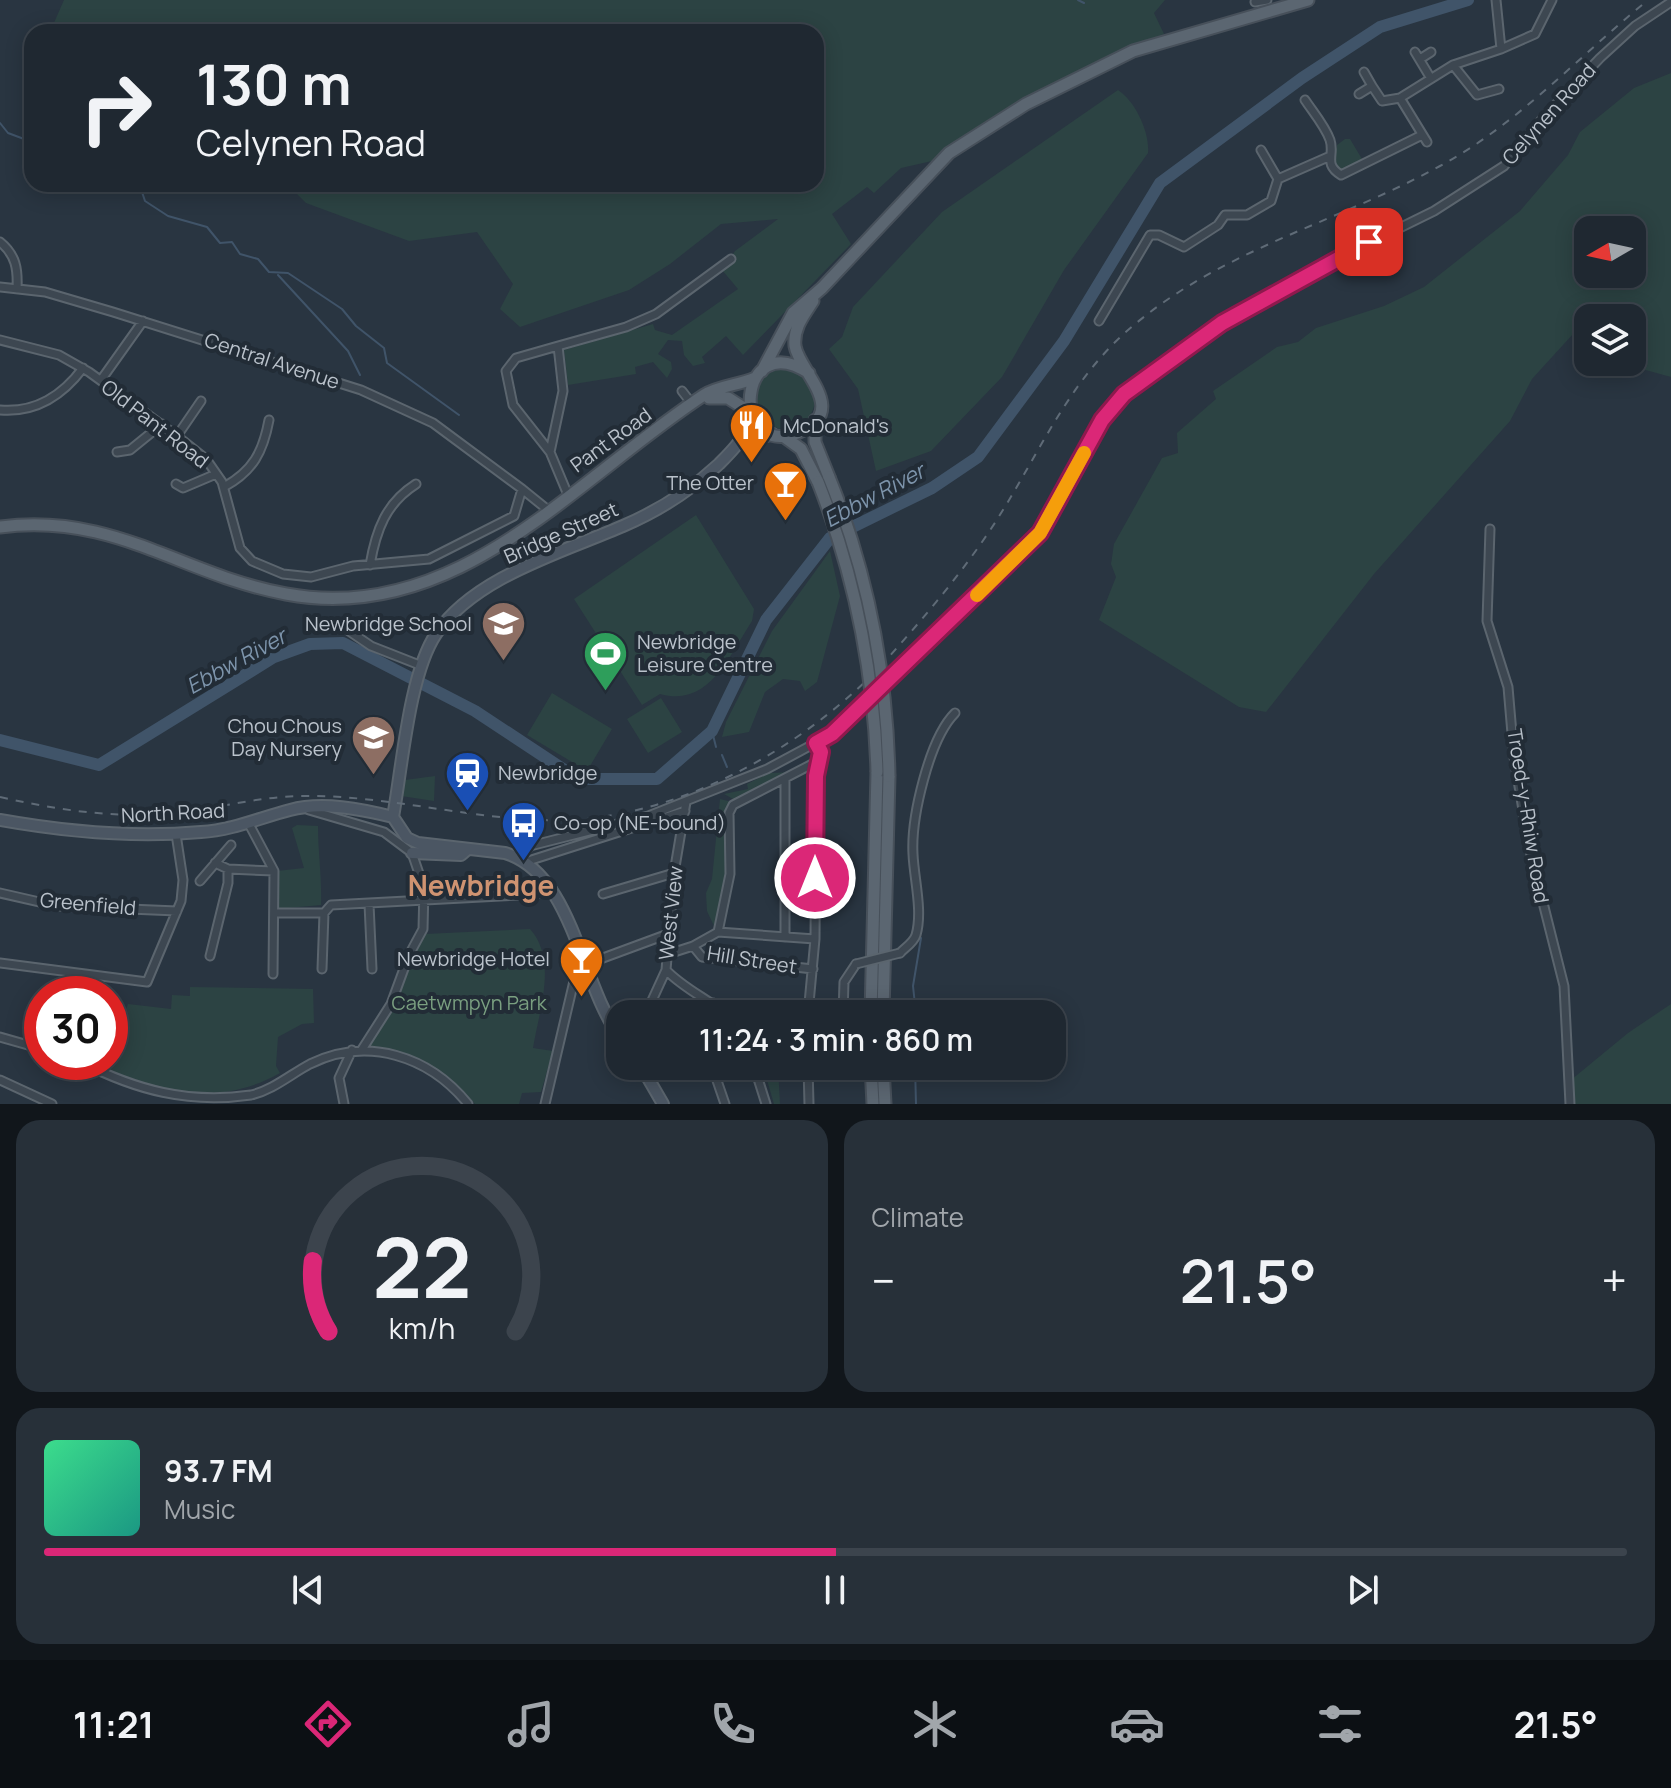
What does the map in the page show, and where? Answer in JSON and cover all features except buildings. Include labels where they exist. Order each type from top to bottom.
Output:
[{"type":"main road","points":[[750,413],[749,393],[790,316],[822,288],[949,153],[1026,104],[1133,51],[1308,0]]},
{"type":"main road","points":[[822,288],[799,323],[795,338],[797,354],[820,393],[815,442],[824,480],[857,554],[879,647],[888,726],[872,1000]]},
{"type":"main road","points":[[758,374],[787,364],[809,373]]},
{"type":"main road","name":"Pant Road","points":[[0,527],[53,524],[91,528],[285,594],[359,599],[421,586],[457,572],[548,510],[694,402],[710,392],[758,374]]},
{"type":"main road","points":[[694,402],[728,398],[750,413],[759,425],[801,449],[824,480]]},
{"type":"main road","points":[[778,435],[799,432],[815,419]]},
{"type":"main road","points":[[883,774],[883,1000]]},
{"type":"main road","points":[[872,1080],[873,1104]]},
{"type":"main road","points":[[884,1080],[885,1104]]},
{"type":"street","points":[[1255,2],[1267,0]]},
{"type":"street","points":[[1364,72],[1382,101],[1400,98],[1453,65],[1535,34],[1552,0]]},
{"type":"street","name":"Celynen Road","points":[[522,860],[530,846],[648,816],[767,769],[841,726],[1040,533],[1102,420],[1124,394],[1222,323],[1300,277],[1434,211],[1504,166],[1543,118],[1600,58],[1635,26],[1671,2]]},
{"type":"street","points":[[1496,4],[1501,49]]},
{"type":"street","points":[[1430,77],[1418,56],[1431,52]]},
{"type":"street","points":[[1453,65],[1477,95],[1475,105]]},
{"type":"street","points":[[1359,94],[1372,86]]},
{"type":"street","points":[[1477,95],[1499,89]]},
{"type":"street","points":[[1305,100],[1330,140],[1328,157],[1335,171],[1341,175],[1425,138],[1400,98]]},
{"type":"street","points":[[1261,150],[1278,179]]},
{"type":"street","points":[[1099,321],[1150,235],[1159,235],[1184,247],[1207,233],[1225,215],[1247,215],[1271,201],[1278,179],[1328,157]]},
{"type":"street","points":[[1257,165],[1266,159]]},
{"type":"street","points":[[1218,206],[1225,215]]},
{"type":"street","points":[[0,242],[13,256],[18,269],[17,289]]},
{"type":"street","points":[[568,495],[550,452],[513,405],[506,371],[516,358],[626,327],[656,314],[731,259]]},
{"type":"street","name":"Central Avenue","points":[[0,287],[45,292],[227,345],[410,410],[439,427],[522,489]]},
{"type":"street","points":[[1107,307],[1118,313]]},
{"type":"street","points":[[101,380],[143,321]]},
{"type":"street","name":"Old Pant Road","points":[[0,340],[59,355],[101,380],[162,424],[216,474],[224,487],[237,541],[252,561],[298,577],[429,559],[514,516],[522,489]]},
{"type":"street","points":[[550,452],[563,391],[558,346]]},
{"type":"street","points":[[0,410],[32,408],[53,399],[83,368]]},
{"type":"street","points":[[682,391],[694,402]]},
{"type":"street","points":[[177,436],[201,401]]},
{"type":"street","name":"Bridge Street","points":[[739,444],[750,413]]},
{"type":"street","points":[[224,487],[254,464],[264,446],[269,420]]},
{"type":"street","points":[[117,452],[130,450],[162,424]]},
{"type":"street","name":"Bridge Street","points":[[393,817],[421,670],[440,629],[490,587],[534,561],[624,526],[679,497],[739,444],[778,435]]},
{"type":"street","points":[[176,484],[183,488],[216,474]]},
{"type":"street","points":[[370,565],[385,515],[395,497],[416,484]]},
{"type":"street","points":[[522,489],[548,510]]},
{"type":"street","name":"Troed-y-Rhiw Road","points":[[1490,529],[1487,621],[1508,687],[1514,757],[1530,851],[1564,986],[1570,1104]]},
{"type":"street","points":[[349,631],[371,646],[421,670]]},
{"type":"street","points":[[843,1000],[844,982],[856,964],[900,953],[915,938],[918,921],[912,850],[917,810],[930,759],[955,713]]},
{"type":"street","points":[[810,1000],[815,939],[816,776],[820,760],[816,743]]},
{"type":"street","points":[[718,932],[730,874],[729,813],[733,805],[820,760]]},
{"type":"street","points":[[785,779],[785,937]]},
{"type":"street","name":"West View","points":[[652,1000],[666,970],[674,873],[686,802]]},
{"type":"street","points":[[303,808],[376,828],[412,853],[461,855],[468,849]]},
{"type":"street","name":"North Road","points":[[0,820],[66,832],[176,834],[249,824],[303,808],[367,810],[393,817]]},
{"type":"street","points":[[393,817],[407,838],[418,843],[522,860],[685,811]]},
{"type":"street","points":[[249,824],[274,871],[273,974]]},
{"type":"street","points":[[0,963],[147,982],[177,911],[183,880],[176,834]]},
{"type":"street","points":[[200,881],[231,845]]},
{"type":"street","points":[[361,1051],[391,1004],[409,955],[423,929],[426,901],[412,853]]},
{"type":"street","points":[[522,860],[552,888],[585,968],[606,1006]]},
{"type":"street","points":[[215,863],[228,869],[274,871]]},
{"type":"street","points":[[210,956],[228,883],[228,869]]},
{"type":"street","points":[[603,894],[674,873]]},
{"type":"street","points":[[322,969],[324,913],[331,905],[536,894],[552,888]]},
{"type":"street","name":"Greenfield","points":[[0,893],[57,906],[177,911]]},
{"type":"street","points":[[369,904],[372,969]]},
{"type":"street","points":[[274,913],[324,913]]},
{"type":"street","points":[[665,955],[693,946],[718,932],[815,939]]},
{"type":"street","points":[[545,1104],[575,978],[585,968],[668,934]]},
{"type":"street","name":"Hill Street","points":[[693,946],[702,957],[813,969]]},
{"type":"street","points":[[666,970],[683,986],[708,1000]]},
{"type":"street","points":[[0,1037],[24,1044]]},
{"type":"street","points":[[344,1104],[339,1078],[352,1050]]},
{"type":"street","points":[[118,1080],[141,1091],[174,1097],[232,1098],[255,1094],[308,1065],[352,1050],[418,1062],[438,1073],[468,1104]]},
{"type":"street","points":[[0,1080],[52,1104]]},
{"type":"street","points":[[652,1080],[663,1104]]},
{"type":"street","points":[[717,1080],[725,1104]]},
{"type":"street","points":[[758,1080],[766,1104]]},
{"type":"street","points":[[808,1080],[809,1104]]},
{"type":"green space","points":[[64,0],[1165,0],[1154,13],[1164,34],[1127,48],[946,148],[932,161],[901,168],[874,193],[867,187],[832,214],[851,244],[743,355],[726,336],[702,357],[705,363],[693,366],[684,355],[682,341],[668,340],[658,354],[671,362],[672,369],[667,378],[653,362],[635,367],[636,374],[568,385],[564,350],[653,324],[655,330],[672,335],[738,289],[722,270],[735,251],[778,219],[721,224],[670,264],[629,290],[520,327],[500,309],[513,284],[477,232],[409,241],[306,203],[295,192],[824,192],[824,24],[53,24]]},
{"type":"green space","points":[[1671,73],[1671,377],[1646,370],[1646,304],[1574,304],[1574,333],[1532,379],[1510,421],[1374,574],[1266,712],[1239,707],[1099,620],[1116,577],[1111,564],[1114,544],[1162,458],[1178,453],[1177,433],[1216,399],[1213,391],[1277,347],[1298,342],[1316,328],[1384,306],[1424,287],[1520,211],[1568,155],[1580,132],[1634,88]]},
{"type":"green space","points":[[1118,90],[1140,118],[1147,136],[1148,153],[1064,270],[1002,377],[931,451],[876,471],[858,389],[829,349],[842,337],[853,307],[942,212]]},
{"type":"green space","points":[[1350,139],[1362,159],[1343,171],[1338,169],[1334,158],[1337,145]]},
{"type":"green space","points":[[785,369],[796,371],[806,378],[813,388],[813,410],[806,420],[796,427],[785,429],[774,427],[764,420],[757,410],[755,399],[757,388],[764,378],[774,371]]},
{"type":"green space","points":[[696,515],[754,609],[752,621],[726,663],[705,686],[677,696],[660,694],[642,705],[574,599]]},
{"type":"green space","points":[[830,551],[840,596],[817,682],[805,691],[800,681],[783,679],[765,692],[749,732],[722,737],[726,722],[772,631]]},
{"type":"green space","points":[[552,693],[612,729],[587,771],[527,735]]},
{"type":"green space","points":[[661,698],[682,732],[648,753],[627,719]]},
{"type":"green space","points":[[795,772],[735,800],[724,794],[748,789],[747,784],[769,773]]},
{"type":"green space","points":[[435,776],[434,801],[401,796],[405,780]]},
{"type":"green space","points":[[720,799],[732,802],[727,873],[714,926],[707,911],[706,893],[712,879]]},
{"type":"green space","points":[[297,825],[318,826],[321,905],[278,909],[277,871],[304,868],[292,828]]},
{"type":"green space","name":"Caetwmpyn Park","points":[[530,929],[543,955],[545,971],[533,1048],[553,1051],[541,1092],[522,1093],[519,1104],[475,1104],[443,1073],[418,1058],[374,1050],[369,1044],[386,1018],[425,934]]},
{"type":"green space","points":[[190,987],[313,989],[314,1023],[302,1024],[278,1037],[276,1066],[280,1073],[259,1083],[217,1093],[195,1093],[152,1087],[128,1079],[128,1004],[171,1009],[172,995],[190,996]]},
{"type":"green space","points":[[1671,1004],[1671,1104],[1573,1104],[1571,1080],[1628,1033]]},
{"type":"green space","points":[[767,1080],[779,1080],[780,1104],[774,1104]]},
{"type":"waterway","points":[[1078,0],[1084,3]]},
{"type":"waterway","name":"Ebbw River","points":[[0,740],[99,765],[274,657],[310,644],[343,643],[475,711],[578,779],[657,779],[712,731],[766,620],[830,538],[932,488],[978,457],[1064,341],[1160,183],[1302,78],[1380,27],[1468,0]]},
{"type":"waterway","points":[[0,123],[8,133],[24,139]]},
{"type":"waterway","points":[[142,192],[145,201],[168,216],[207,227],[220,243],[232,242],[240,254],[258,259],[269,272],[288,273],[342,309],[356,326],[384,348],[387,363],[459,415]]},
{"type":"waterway","points":[[278,275],[348,351],[360,375]]},
{"type":"waterway","points":[[712,731],[716,747]]},
{"type":"waterway","points":[[722,755],[727,767]]},
{"type":"waterway","points":[[914,1000],[913,986],[921,938]]},
{"type":"waterway","points":[[915,1080],[916,1104]]},
{"type":"railway","points":[[0,797],[65,809],[131,815],[176,813],[304,796],[392,802],[510,818],[588,819],[636,810],[684,796],[730,776],[816,723],[854,692],[888,658],[946,590],[986,536],[1075,391],[1112,345],[1134,325],[1205,276],[1243,256],[1401,186],[1469,149],[1522,110],[1648,0]]},
{"type":"slow traffic","points":[[977,595],[1040,533],[1084,453]]},
{"type":"place","name":"McDonald's","points":[[752,465]]},
{"type":"place","name":"The Otter","points":[[785,522]]},
{"type":"place","name":"Newbridge School","points":[[503,663]]},
{"type":"place","name":"Newbridge Leisure Centre","points":[[606,693]]},
{"type":"place","name":"Chou Chous Day Nursery","points":[[373,776]]},
{"type":"place","name":"Newbridge","points":[[467,812]]},
{"type":"place","name":"Co-op (NE-bound)","points":[[523,862]]},
{"type":"place","name":"Newbridge Hotel","points":[[581,998]]},
{"type":"district","name":"Newbridge","points":[[481,886]]},
{"type":"route","points":[[815,878],[816,776],[821,752],[816,743],[832,734],[1040,533],[1102,420],[1124,394],[1222,323],[1300,277],[1369,242]]}]
